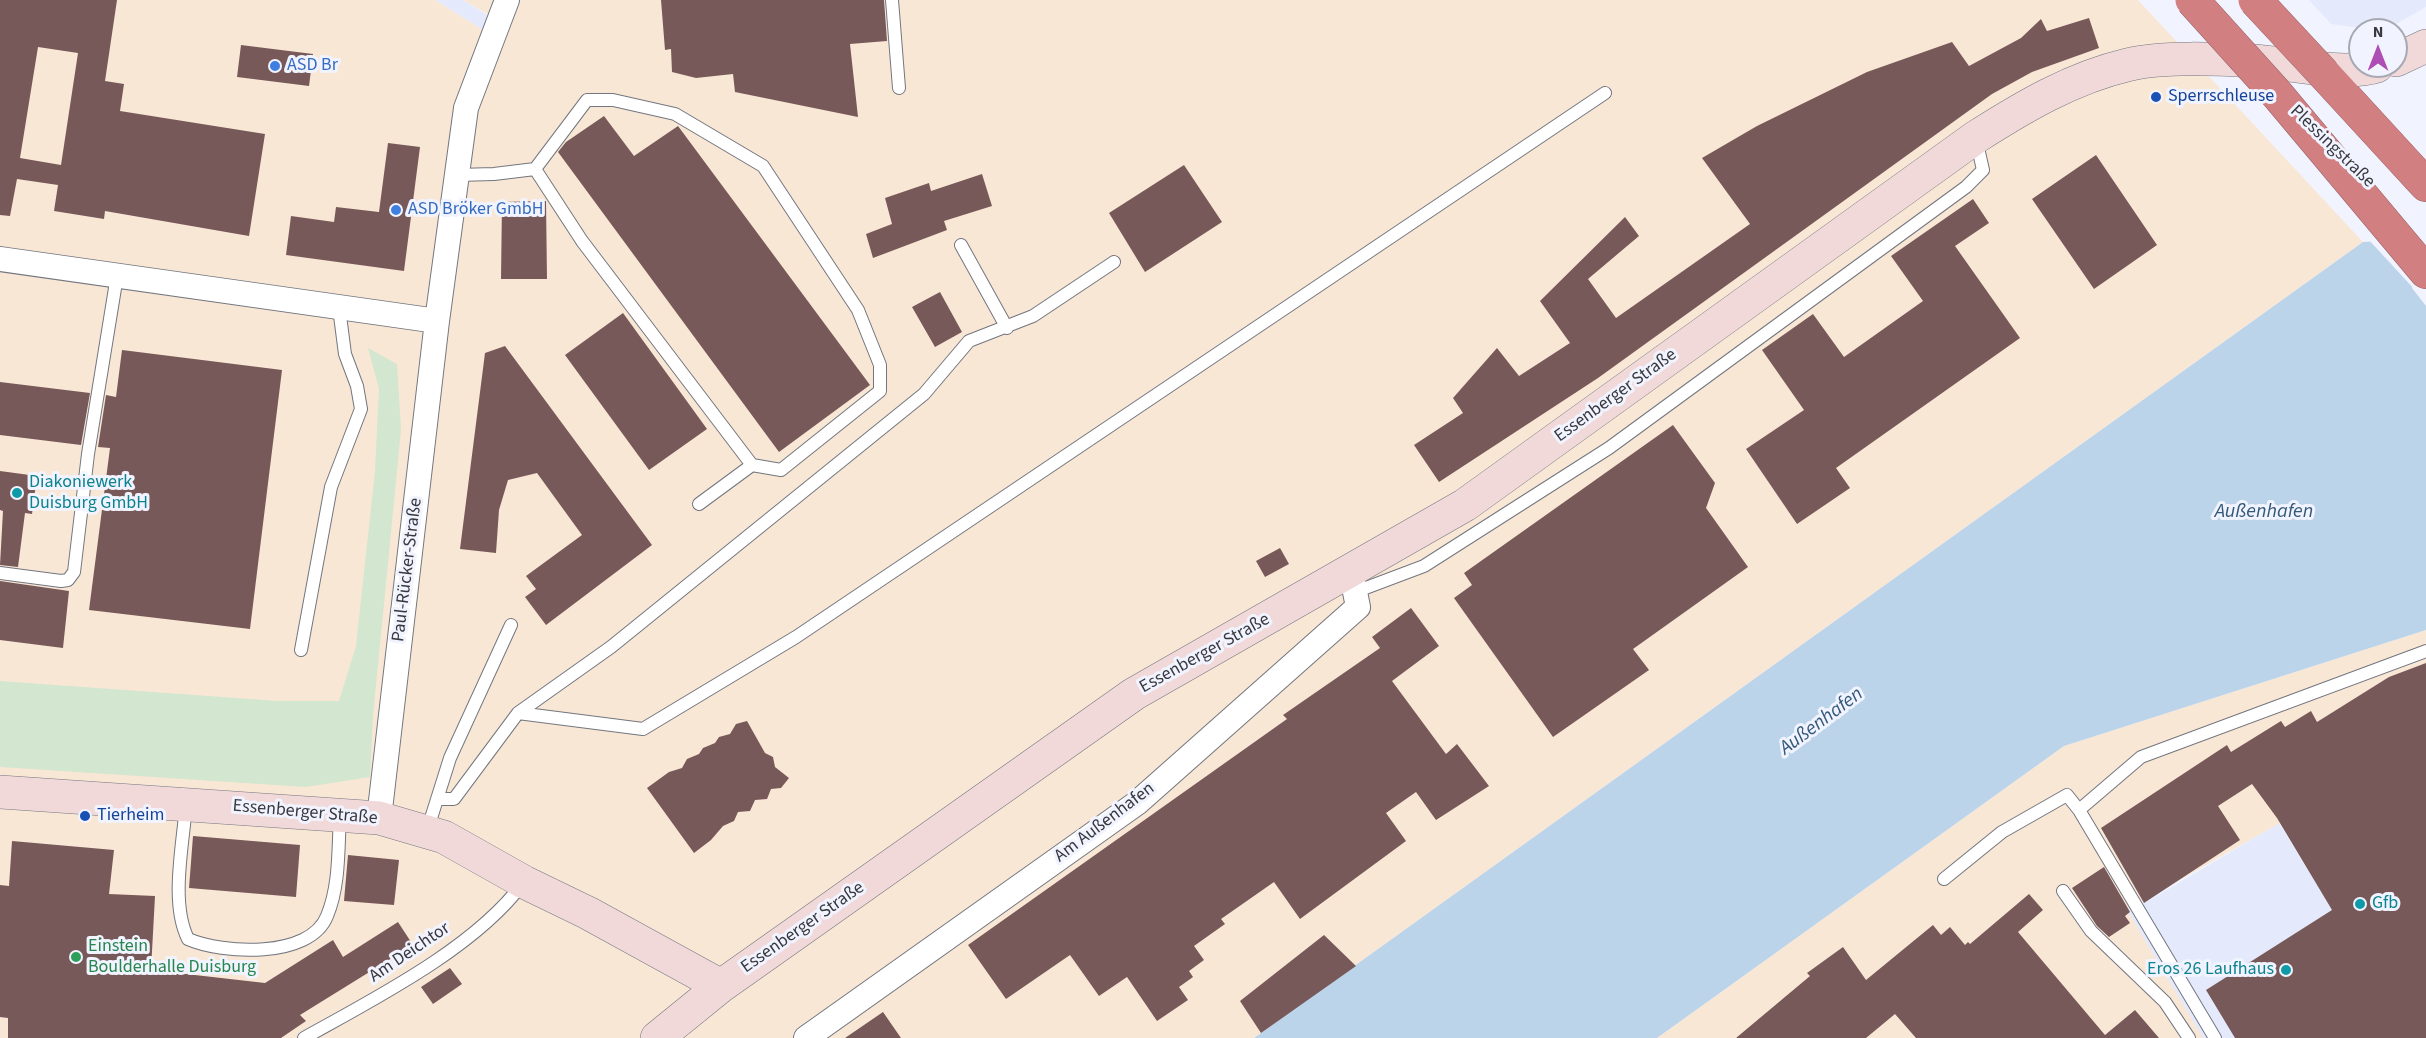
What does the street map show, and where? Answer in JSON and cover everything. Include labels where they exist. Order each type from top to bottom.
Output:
[{"type":"highway","name":"Plessingstraße","points":[[2192,0],[2276,93],[2426,238]]},
{"type":"highway","points":[[2255,0],[2426,185]]},
{"type":"highway","points":[[2276,93],[2426,272]]},
{"type":"street","name":"Paul-Rücker-Straße","points":[[379,818],[437,321],[466,108],[507,0]]},
{"type":"street","points":[[2408,54],[2426,46]]},
{"type":"street","name":"Essenberger Straße","points":[[0,792],[379,818],[444,837],[721,986],[1134,694],[1353,582],[1466,505],[1976,137],[2034,100],[2084,79],[2129,64],[2214,58],[2333,69],[2348,68]]},
{"type":"street","points":[[0,259],[437,321]]},
{"type":"street","name":"Am Außenhafen","points":[[806,1038],[1137,803],[1358,606],[1353,582]]},
{"type":"street","points":[[657,1038],[721,986]]},
{"type":"lane","points":[[892,0],[899,88]]},
{"type":"lane","points":[[518,713],[644,729],[796,637],[1605,93]]},
{"type":"lane","points":[[457,175],[494,174],[535,169],[587,100],[613,100],[675,114],[763,166],[858,310],[880,365],[880,391],[782,470],[752,465],[582,241],[535,169]]},
{"type":"lane","points":[[961,245],[1007,328]]},
{"type":"lane","points":[[437,799],[454,799],[518,713],[611,647],[924,394],[969,341],[1033,316],[1114,262]]},
{"type":"lane","points":[[0,573],[61,581],[68,580],[74,572],[87,454],[117,276]]},
{"type":"lane","points":[[301,650],[331,487],[361,409],[357,386],[345,354],[339,308]]},
{"type":"lane","points":[[699,504],[752,465]]},
{"type":"lane","points":[[427,832],[450,758],[511,625]]},
{"type":"lane","points":[[2079,810],[2141,757],[2426,651]]},
{"type":"lane","points":[[1944,879],[2002,832],[2067,795],[2079,810],[2214,1038]]},
{"type":"lane","points":[[186,804],[178,906],[181,925],[188,939],[204,946],[257,950],[287,946],[311,935],[327,919],[334,895],[340,815]]},
{"type":"lane","name":"Am Deichtor","points":[[304,1038],[420,972],[508,904],[524,882]]},
{"type":"lane","points":[[2063,891],[2091,931],[2165,1002],[2189,1038]]},
{"type":"shaded area","points":[[0,0],[435,0],[483,30],[489,15],[463,0],[2138,0],[2363,242],[1254,1038],[0,1038]]},
{"type":"shaded area","points":[[435,0],[463,0],[489,16],[484,31]]},
{"type":"shaded area","points":[[2309,0],[2426,0],[2426,7],[2407,18],[2348,18],[2348,26],[2331,24]]},
{"type":"shaded area","points":[[2426,630],[2426,1038],[2411,1038],[2280,823],[2127,910],[2203,1038],[1657,1038],[2064,746]]},
{"type":"shaded area","points":[[2279,823],[2410,1038],[2202,1038],[2126,910],[2150,900]]},
{"type":"green space","points":[[368,348],[397,364],[401,430],[373,716],[370,777],[306,787],[0,767],[0,681],[278,701],[339,701],[356,646],[375,471],[379,389]]},
{"type":"water","name":"Außenhafen","points":[[2382,241],[2415,278],[2412,288],[2426,306],[2426,630],[2064,746],[1657,1038],[1254,1038],[2363,242]]},
{"type":"pier","points":[[2426,200],[2426,273],[2417,280],[2415,288],[2426,302],[2368,239],[2381,239]]},
{"type":"building","points":[[0,0],[117,0],[105,81],[124,84],[120,111],[265,134],[249,236],[105,211],[104,219],[54,211],[58,185],[17,179],[10,216],[0,215]],"holes":[[[38,47],[78,53],[61,165],[20,158]]]},
{"type":"building","points":[[661,0],[884,0],[887,41],[850,44],[858,117],[735,92],[733,74],[696,78],[672,72],[671,49],[665,50]]},
{"type":"building","points":[[2089,18],[2099,48],[2032,72],[1992,94],[1598,378],[1439,482],[1414,445],[1463,413],[1453,398],[1497,348],[1519,376],[1570,343],[1540,301],[1625,217],[1639,236],[1588,279],[1616,318],[1750,224],[1702,158],[1757,126],[1867,72],[1952,42],[1969,66],[2021,38],[2041,19],[2047,31]]},
{"type":"building","name":"ASD Br","points":[[241,45],[313,54],[309,86],[237,77]]},
{"type":"building","points":[[604,116],[634,156],[678,126],[870,385],[779,452],[558,152],[566,142]]},
{"type":"building","name":"ASD Bröker GmbH","points":[[388,143],[420,147],[404,271],[286,255],[291,216],[334,222],[336,207],[379,212]]},
{"type":"building","points":[[2096,155],[2157,245],[2094,289],[2032,199]]},
{"type":"building","points":[[1184,165],[1222,222],[1145,272],[1109,213]]},
{"type":"building","points":[[982,174],[992,206],[944,221],[947,230],[873,258],[866,234],[892,224],[885,198],[929,183],[931,191]]},
{"type":"building","points":[[1973,199],[1989,223],[1955,246],[2020,338],[1836,468],[1850,488],[1797,524],[1746,449],[1804,410],[1762,350],[1813,314],[1844,357],[1923,301],[1891,256]]},
{"type":"building","points":[[546,201],[547,279],[501,279],[502,202]]},
{"type":"building","points":[[940,292],[962,332],[935,347],[912,307]]},
{"type":"building","points":[[623,313],[707,429],[649,470],[565,355]]},
{"type":"building","points":[[505,346],[652,545],[546,625],[525,597],[536,589],[526,576],[582,535],[537,473],[508,480],[499,510],[496,553],[460,549],[485,353]]},
{"type":"building","points":[[122,350],[282,370],[250,629],[89,610],[110,448],[98,447],[106,395],[116,397]]},
{"type":"building","points":[[0,382],[90,393],[81,445],[0,435]]},
{"type":"building","points":[[1673,425],[1715,483],[1706,508],[1748,567],[1633,649],[1649,670],[1553,737],[1454,598],[1472,585],[1464,573]]},
{"type":"building","points":[[0,471],[37,476],[32,514],[25,513],[18,567],[0,565],[3,511],[0,510]]},
{"type":"building","points":[[1280,548],[1289,564],[1265,577],[1256,561]]},
{"type":"building","points":[[0,581],[69,591],[63,648],[0,640]]},
{"type":"building","points":[[1411,608],[1439,646],[1392,681],[1446,754],[1457,744],[1489,786],[1436,820],[1416,792],[1386,813],[1406,841],[1300,919],[1274,882],[1221,919],[1225,924],[1194,946],[1204,960],[1189,971],[1193,977],[1179,987],[1188,1000],[1157,1021],[1127,977],[1099,996],[1070,955],[1006,999],[968,945],[1287,719],[1283,715],[1380,648],[1372,637]]},
{"type":"building","points":[[2426,663],[2426,1038],[2235,1038],[2206,990],[2332,910],[2277,818],[2252,784],[2218,806],[2240,840],[2144,903],[2101,828],[2227,745],[2231,752],[2281,721],[2285,727],[2311,711],[2317,722],[2389,677]]},
{"type":"building","points":[[747,721],[765,753],[773,757],[775,767],[789,778],[781,788],[771,789],[767,799],[755,800],[750,811],[738,812],[734,821],[723,826],[711,840],[694,853],[647,788],[669,772],[682,768],[687,759],[715,743],[719,737],[730,734],[736,724]]},
{"type":"building","points":[[193,836],[300,845],[296,897],[189,888]]},
{"type":"building","name":"Einstein Boulderhalle Duisburg","points":[[12,841],[114,850],[109,894],[155,896],[151,970],[265,983],[333,940],[343,957],[398,922],[413,945],[300,1015],[306,1021],[281,1038],[8,1038],[8,1018],[0,1017],[0,885],[9,886]]},
{"type":"building","points":[[348,855],[399,860],[394,905],[344,901]]},
{"type":"building","points":[[2104,867],[2130,912],[2125,916],[2130,923],[2109,937],[2097,926],[2072,888]]},
{"type":"building","points":[[2029,894],[2043,910],[2018,932],[2105,1035],[2135,1010],[2159,1038],[1916,1038],[1895,1014],[1866,1038],[1736,1038],[1810,976],[1807,973],[1843,947],[1866,980],[1933,925],[1941,935],[1950,927],[1965,945],[1968,942],[1970,944]]},
{"type":"building","points":[[1324,935],[1356,966],[1261,1033],[1240,1001]]},
{"type":"building","points":[[450,968],[462,984],[433,1004],[421,987]]},
{"type":"building","points":[[883,1012],[901,1038],[845,1038]]},
{"type":"place","name":"ASD Br","points":[[275,66]]},
{"type":"place","name":"Sperrschleuse","points":[[2156,97]]},
{"type":"place","name":"ASD Bröker GmbH","points":[[396,210]]},
{"type":"place","name":"Diakoniewerk Duisburg GmbH","points":[[17,493]]},
{"type":"place","name":"Tierheim","points":[[85,816]]},
{"type":"place","name":"Gfb","points":[[2360,904]]},
{"type":"place","name":"Einstein Boulderhalle Duisburg","points":[[76,957]]},
{"type":"place","name":"Eros 26 Laufhaus","points":[[2286,970]]}]
